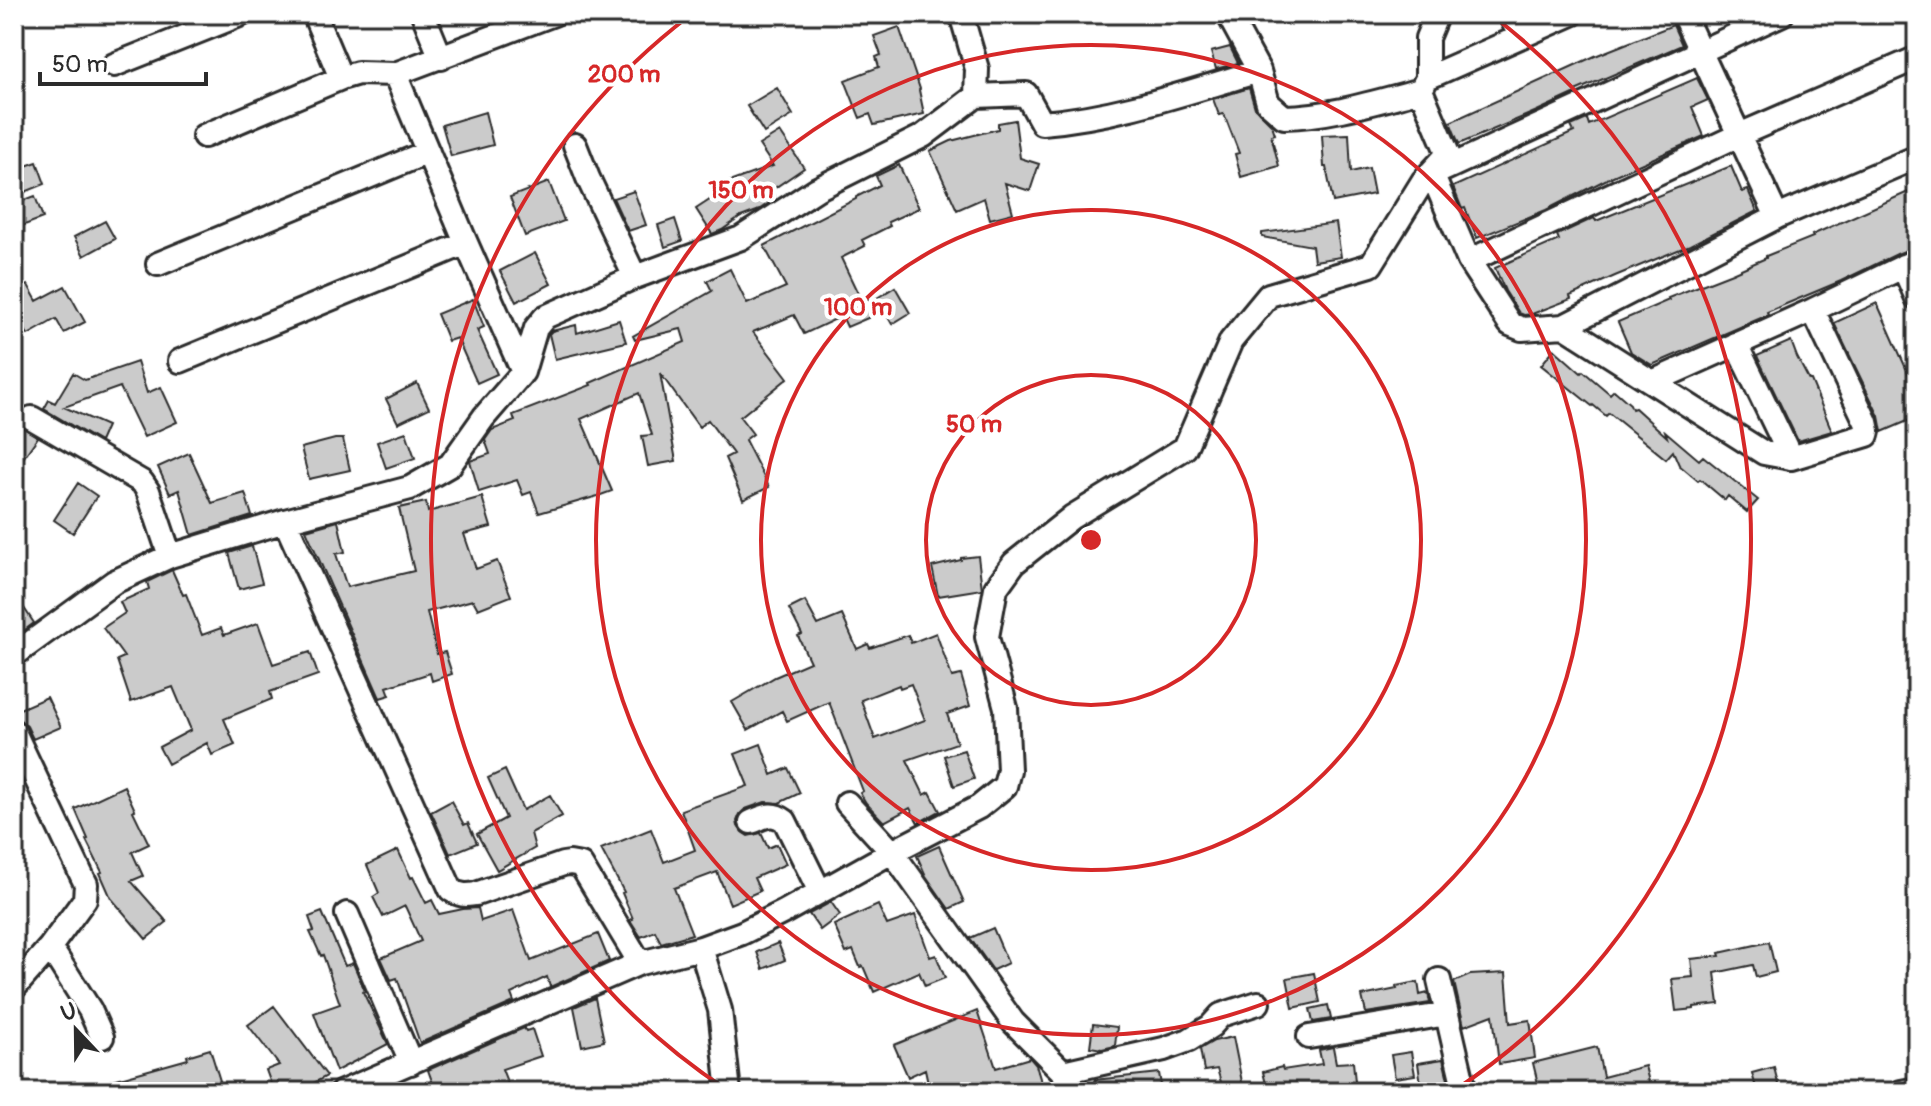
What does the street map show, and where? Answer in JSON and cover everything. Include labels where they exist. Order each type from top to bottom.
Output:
[{"type":"street","points":[[114,65],[242,14]]},
{"type":"street","points":[[314,14],[341,78]]},
{"type":"street","points":[[423,14],[441,58]]},
{"type":"street","points":[[961,14],[977,69],[976,96]]},
{"type":"street","points":[[1228,14],[1259,71],[1268,103],[1284,117],[1351,109],[1424,84],[1572,14]]},
{"type":"street","points":[[342,1092],[640,963],[701,948],[742,933],[979,807],[1005,786],[1009,770],[1006,708],[987,637],[996,588],[1014,563],[1072,517],[1185,448],[1231,341],[1269,295],[1371,265],[1430,175],[1448,154],[1424,84],[1427,38],[1437,14]]},
{"type":"street","points":[[1510,14],[1520,37]]},
{"type":"street","points":[[1683,14],[1777,217]]},
{"type":"street","points":[[1430,175],[1782,14]]},
{"type":"street","points":[[204,136],[341,78],[358,73],[395,74],[541,16]]},
{"type":"street","points":[[1469,261],[1739,135],[1917,58]]},
{"type":"street","points":[[14,655],[114,582],[170,556],[410,488],[450,465],[484,417],[523,372],[536,328],[545,317],[635,277],[741,238],[817,189],[923,136],[976,96],[1026,94],[1042,123],[1074,121],[1259,71]]},
{"type":"street","points":[[395,74],[523,372]]},
{"type":"street","points":[[575,145],[635,277]]},
{"type":"street","points":[[158,264],[428,152]]},
{"type":"street","points":[[1430,175],[1469,261],[1510,324],[1522,329],[1564,326],[1777,217],[1917,157]]},
{"type":"street","points":[[180,361],[466,243]]},
{"type":"street","points":[[1652,382],[1910,263],[1917,298]]},
{"type":"street","points":[[1564,326],[1764,453],[1791,458],[1867,435],[1868,431],[1813,310]]},
{"type":"street","points":[[1736,344],[1791,458]]},
{"type":"street","points":[[32,418],[142,482],[148,491],[170,556]]},
{"type":"street","points":[[285,521],[451,890],[466,896],[476,894],[563,864],[576,863],[581,865],[640,963]]},
{"type":"street","points":[[14,732],[86,884],[85,899],[50,947],[14,988]]},
{"type":"street","points":[[847,803],[892,852],[1013,1022],[1063,1072],[1075,1092]]},
{"type":"street","points":[[751,822],[772,815],[785,821],[820,892]]},
{"type":"street","points":[[347,914],[411,1063]]},
{"type":"street","points":[[50,947],[90,1010],[102,1037]]},
{"type":"street","points":[[701,948],[720,1010],[729,1092]]},
{"type":"street","points":[[1439,980],[1465,1092]]},
{"type":"street","points":[[1063,1072],[1164,1049],[1189,1040],[1211,1026],[1221,1015],[1258,1003]]},
{"type":"street","points":[[1309,1037],[1447,1014]]},
{"type":"street","points":[[1901,1092],[1917,1089]]},
{"type":"building","points":[[1673,25],[1682,45],[1459,144],[1450,122],[1595,56]]},
{"type":"building","points":[[899,27],[920,89],[924,114],[874,125],[870,114],[860,118],[845,80],[879,67],[876,57],[881,55],[874,36]]},
{"type":"building","points":[[1230,47],[1238,63],[1216,69],[1211,52]]},
{"type":"building","points":[[1697,78],[1708,100],[1692,107],[1704,136],[1546,210],[1477,238],[1453,187],[1574,132],[1571,126],[1587,119],[1589,125]]},
{"type":"building","points":[[777,88],[793,115],[764,133],[747,106]]},
{"type":"building","points":[[1249,88],[1255,108],[1272,125],[1275,134],[1271,135],[1279,166],[1241,177],[1235,154],[1239,153],[1224,114],[1219,115],[1213,99]]},
{"type":"building","points":[[485,112],[493,145],[451,156],[442,125]]},
{"type":"building","points":[[1015,120],[1020,158],[1039,164],[1030,191],[1005,183],[1013,213],[990,219],[984,198],[957,210],[930,151],[951,141],[998,129],[998,123]]},
{"type":"building","points":[[780,132],[804,168],[772,190],[775,199],[712,234],[696,209],[731,186],[729,182],[773,166],[759,145]]},
{"type":"building","points":[[1349,134],[1351,172],[1369,168],[1374,194],[1333,202],[1324,167],[1322,135]]},
{"type":"building","points":[[37,162],[45,184],[20,194],[14,170]]},
{"type":"building","points":[[899,165],[919,208],[888,222],[890,226],[862,240],[865,246],[841,258],[862,302],[868,299],[875,315],[847,327],[842,316],[804,334],[794,315],[753,332],[788,378],[740,417],[753,434],[745,440],[769,487],[743,500],[725,458],[733,454],[708,420],[699,427],[660,373],[676,461],[648,466],[642,436],[652,435],[639,393],[581,419],[612,491],[539,513],[531,492],[523,495],[517,480],[479,492],[470,461],[490,454],[485,440],[492,430],[515,421],[513,415],[591,385],[685,342],[681,329],[635,340],[633,336],[712,291],[707,281],[730,269],[747,304],[786,287],[764,246],[880,185],[876,176]]},
{"type":"building","points":[[1731,166],[1742,192],[1748,190],[1757,211],[1690,245],[1532,314],[1519,313],[1505,291],[1495,268],[1559,240],[1557,235],[1594,218],[1596,221]]},
{"type":"building","points":[[549,182],[564,221],[525,236],[510,197]]},
{"type":"building","points":[[1917,188],[1917,246],[1652,365],[1631,352],[1618,322]]},
{"type":"building","points":[[634,191],[646,225],[628,231],[613,198]]},
{"type":"building","points":[[35,196],[43,218],[14,229],[14,204]]},
{"type":"building","points":[[675,219],[682,241],[665,247],[658,225]]},
{"type":"building","points":[[105,221],[115,239],[84,256],[74,237]]},
{"type":"building","points":[[1336,223],[1341,257],[1314,261],[1312,246],[1262,237],[1262,233]]},
{"type":"building","points":[[535,253],[551,284],[516,302],[500,271]]},
{"type":"building","points":[[28,285],[37,301],[65,286],[85,322],[64,333],[56,319],[28,335],[24,328],[14,336],[14,293]]},
{"type":"building","points":[[895,287],[910,313],[892,324],[877,298]]},
{"type":"building","points":[[473,299],[484,327],[477,330],[497,374],[477,383],[457,338],[448,341],[437,314]]},
{"type":"building","points":[[1877,303],[1917,393],[1917,417],[1882,432],[1879,416],[1834,323]]},
{"type":"building","points":[[619,320],[626,342],[555,359],[549,334],[552,331],[576,325],[577,333]]},
{"type":"building","points":[[1791,341],[1832,431],[1798,441],[1757,356]]},
{"type":"building","points":[[1554,349],[1610,394],[1614,390],[1667,437],[1665,431],[1699,460],[1703,456],[1758,500],[1747,512],[1728,496],[1725,500],[1679,465],[1673,451],[1666,459],[1609,413],[1606,416],[1592,406],[1541,365]]},
{"type":"building","points":[[137,362],[147,393],[161,387],[177,422],[144,437],[120,387],[64,407],[107,426],[100,442],[44,409],[49,400],[55,403],[73,373],[85,380]]},
{"type":"building","points":[[417,383],[429,408],[398,423],[386,399]]},
{"type":"building","points":[[14,410],[19,414],[20,426],[38,437],[14,471]]},
{"type":"building","points":[[406,432],[415,458],[386,468],[377,442]]},
{"type":"building","points":[[343,439],[350,470],[309,479],[301,448]]},
{"type":"building","points":[[189,453],[212,503],[245,493],[252,516],[192,535],[179,490],[170,494],[158,467]]},
{"type":"building","points":[[78,483],[97,496],[73,533],[54,520]]},
{"type":"building","points":[[482,497],[491,527],[464,534],[476,569],[497,561],[511,596],[478,609],[473,600],[427,612],[437,654],[445,652],[452,674],[432,681],[430,673],[387,687],[390,695],[380,698],[306,530],[338,521],[345,552],[336,554],[347,587],[414,571],[399,508],[426,502],[428,512]]},
{"type":"building","points":[[252,546],[262,583],[239,589],[229,553]]},
{"type":"building","points":[[978,556],[982,589],[938,596],[932,567]]},
{"type":"building","points":[[172,570],[183,595],[186,594],[202,635],[221,628],[224,635],[258,623],[273,664],[310,652],[318,675],[270,692],[272,699],[224,719],[235,745],[212,755],[207,743],[168,764],[159,747],[191,730],[173,687],[131,702],[117,660],[124,657],[103,628],[125,613],[120,602],[149,589],[147,582]]},
{"type":"building","points":[[14,593],[34,623],[14,638]]},
{"type":"building","points":[[805,601],[818,625],[842,615],[857,649],[868,644],[870,648],[908,635],[911,643],[936,633],[952,677],[961,675],[970,706],[947,714],[957,743],[907,760],[924,795],[930,792],[940,811],[918,823],[910,808],[884,822],[860,793],[863,791],[829,702],[787,721],[782,711],[748,730],[732,702],[775,677],[810,662],[798,636],[802,634],[789,609]],"holes":[[[911,684],[925,720],[875,739],[861,700],[899,685],[900,688]]]},
{"type":"building","points":[[47,697],[61,727],[33,739],[15,711]]},
{"type":"building","points":[[761,744],[772,775],[788,768],[800,793],[779,803],[765,802],[745,809],[737,821],[738,826],[748,836],[761,833],[768,848],[777,844],[786,864],[754,878],[760,891],[730,904],[717,872],[674,888],[692,934],[661,943],[655,931],[641,937],[630,920],[633,919],[624,892],[601,849],[651,829],[664,862],[695,850],[681,810],[748,786],[735,754]]},
{"type":"building","points":[[964,750],[974,779],[954,786],[944,756]]},
{"type":"building","points":[[505,770],[523,810],[550,795],[562,816],[531,833],[535,848],[497,870],[477,834],[506,818],[488,778]]},
{"type":"building","points":[[124,786],[149,844],[132,852],[143,876],[131,881],[167,922],[146,939],[111,898],[75,809]]},
{"type":"building","points":[[451,801],[464,825],[468,823],[477,843],[450,854],[431,812]]},
{"type":"building","points":[[939,846],[964,902],[949,909],[926,876],[917,856]]},
{"type":"building","points":[[398,850],[426,903],[432,900],[439,914],[478,908],[481,921],[513,910],[531,961],[598,934],[609,961],[550,987],[547,977],[511,994],[514,1002],[420,1043],[397,978],[391,980],[381,958],[421,941],[405,906],[383,917],[373,897],[379,893],[367,865]]},
{"type":"building","points":[[831,902],[840,915],[820,930],[809,914]]},
{"type":"building","points":[[878,905],[887,925],[915,915],[930,957],[936,955],[945,978],[925,986],[919,972],[874,992],[853,950],[846,953],[834,925]]},
{"type":"building","points":[[322,912],[345,966],[353,963],[388,1044],[336,1071],[314,1013],[340,1004],[323,955],[310,932],[314,931],[309,917]]},
{"type":"building","points":[[993,928],[1008,963],[993,970],[970,938]]},
{"type":"building","points":[[1769,942],[1776,972],[1756,977],[1753,965],[1715,973],[1719,1004],[1676,1011],[1672,979],[1693,977],[1691,959],[1720,956],[1719,953]]},
{"type":"building","points":[[778,943],[785,960],[763,969],[757,952]]},
{"type":"building","points":[[1314,973],[1320,1002],[1293,1008],[1287,978]]},
{"type":"building","points":[[1506,973],[1510,1023],[1530,1020],[1535,1058],[1499,1064],[1493,1015],[1464,1026],[1454,982],[1470,975]]},
{"type":"building","points":[[1418,982],[1420,995],[1428,993],[1430,1003],[1366,1013],[1362,996]]},
{"type":"building","points":[[595,998],[604,1041],[582,1046],[574,1007]]},
{"type":"building","points":[[1328,1005],[1331,1019],[1313,1022],[1310,1009]]},
{"type":"building","points":[[274,1006],[327,1076],[297,1092],[274,1092],[266,1070],[279,1065],[248,1025]]},
{"type":"building","points":[[977,1011],[996,1068],[1030,1058],[1036,1065],[1044,1092],[930,1092],[925,1069],[908,1077],[894,1045]]},
{"type":"building","points":[[1093,1024],[1117,1027],[1115,1046],[1102,1049],[1090,1047]]},
{"type":"building","points":[[524,1028],[526,1031],[532,1029],[541,1056],[502,1069],[511,1092],[436,1092],[428,1070]]},
{"type":"building","points":[[1233,1037],[1244,1092],[1224,1092],[1217,1069],[1204,1071],[1200,1049],[1214,1041]]},
{"type":"building","points":[[1333,1047],[1336,1063],[1353,1062],[1356,1091],[1268,1092],[1263,1072],[1282,1067],[1283,1070],[1322,1064],[1319,1050]]},
{"type":"building","points":[[1597,1047],[1603,1077],[1645,1066],[1651,1090],[1540,1092],[1533,1063]]},
{"type":"building","points":[[210,1049],[221,1084],[195,1092],[89,1092],[88,1087],[188,1059],[187,1056]]},
{"type":"building","points":[[1411,1052],[1415,1075],[1395,1078],[1391,1055]]},
{"type":"building","points":[[1443,1059],[1451,1092],[1422,1092],[1418,1063]]},
{"type":"building","points":[[1774,1067],[1780,1092],[1757,1092],[1752,1073]]},
{"type":"building","points":[[1159,1073],[1162,1092],[1096,1092],[1095,1080]]}]
